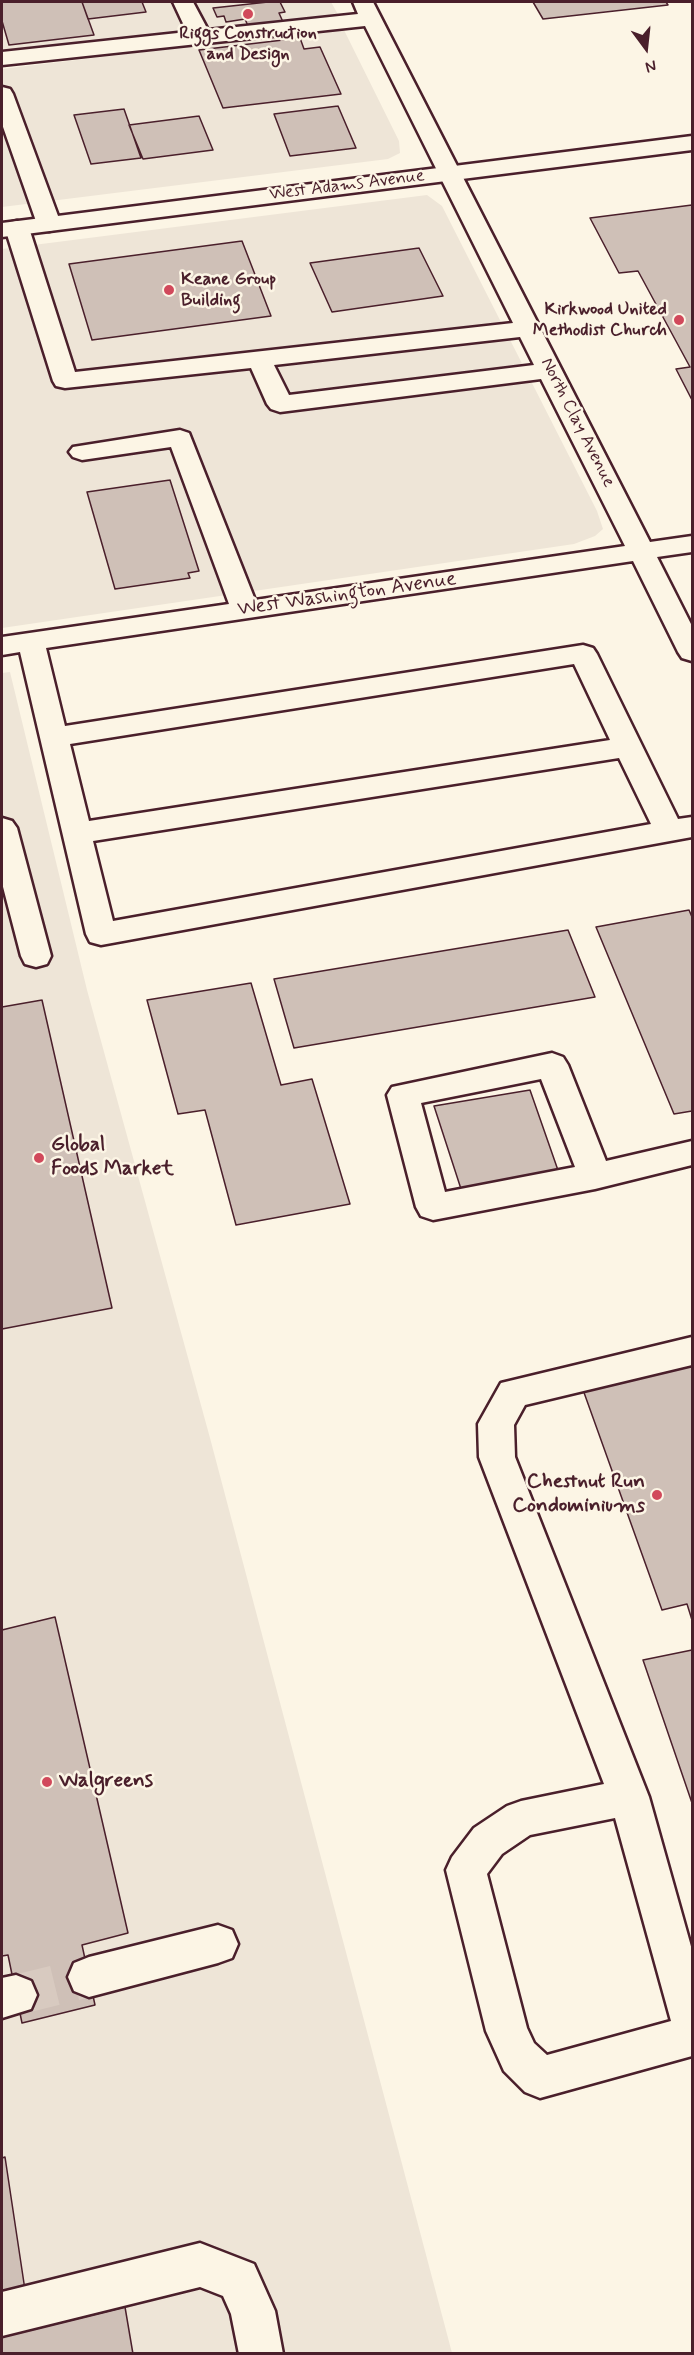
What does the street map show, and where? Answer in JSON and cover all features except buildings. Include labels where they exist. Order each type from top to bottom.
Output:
[{"type":"street","points":[[183,2],[201,38]]},
{"type":"street","points":[[2,59],[201,38],[368,10]]},
{"type":"street","name":"North Clay Avenue","points":[[368,10],[693,652]]},
{"type":"street","points":[[2,94],[49,224]]},
{"type":"street","name":"West Adams Avenue","points":[[9,229],[693,143]]},
{"type":"street","points":[[9,229],[65,381],[260,361],[529,328]]},
{"type":"street","points":[[260,361],[280,404],[550,370]]},
{"type":"street","points":[[82,452],[180,438],[245,610]]},
{"type":"street","name":"West Washington Avenue","points":[[2,646],[693,544]]},
{"type":"street","points":[[31,642],[53,736],[101,934],[681,830],[628,747],[584,654],[53,736]]},
{"type":"street","points":[[77,833],[628,747]]},
{"type":"street","points":[[2,828],[36,956]]},
{"type":"street","points":[[595,1176],[552,1065],[403,1095],[433,1207],[595,1176],[693,1153]]},
{"type":"street","points":[[693,1351],[513,1393],[496,1424],[497,1457],[629,1797],[693,2020]]},
{"type":"street","points":[[629,1797],[521,1819],[488,1841],[466,1870],[507,2031],[519,2057],[540,2077],[693,2036]]},
{"type":"street","points":[[89,1977],[218,1944]]},
{"type":"street","points":[[2,2314],[200,2265],[238,2280],[253,2311],[261,2354]]},
{"type":"shaded area","points":[[2,2],[331,2],[340,18],[2,56]]},
{"type":"shaded area","points":[[343,28],[399,141],[400,153],[388,159],[2,207],[2,69]]},
{"type":"shaded area","points":[[427,195],[442,206],[597,511],[603,529],[595,536],[574,544],[2,628],[2,249]]},
{"type":"shaded area","points":[[10,672],[87,990],[210,1438],[452,2353],[2,2353],[2,673]]},
{"type":"tunnel","points":[[16,1995],[89,1977]]},
{"type":"place","name":"Riggs Construction and Design","points":[[248,14]]},
{"type":"place","name":"Keane Group Building","points":[[169,290]]},
{"type":"place","name":"Kirkwood United Methodist Church","points":[[679,320]]},
{"type":"place","name":"Global Foods Market","points":[[39,1158]]},
{"type":"place","name":"Chestnut Run Condominiums","points":[[657,1495]]},
{"type":"place","name":"Walgreens","points":[[47,1782]]}]
